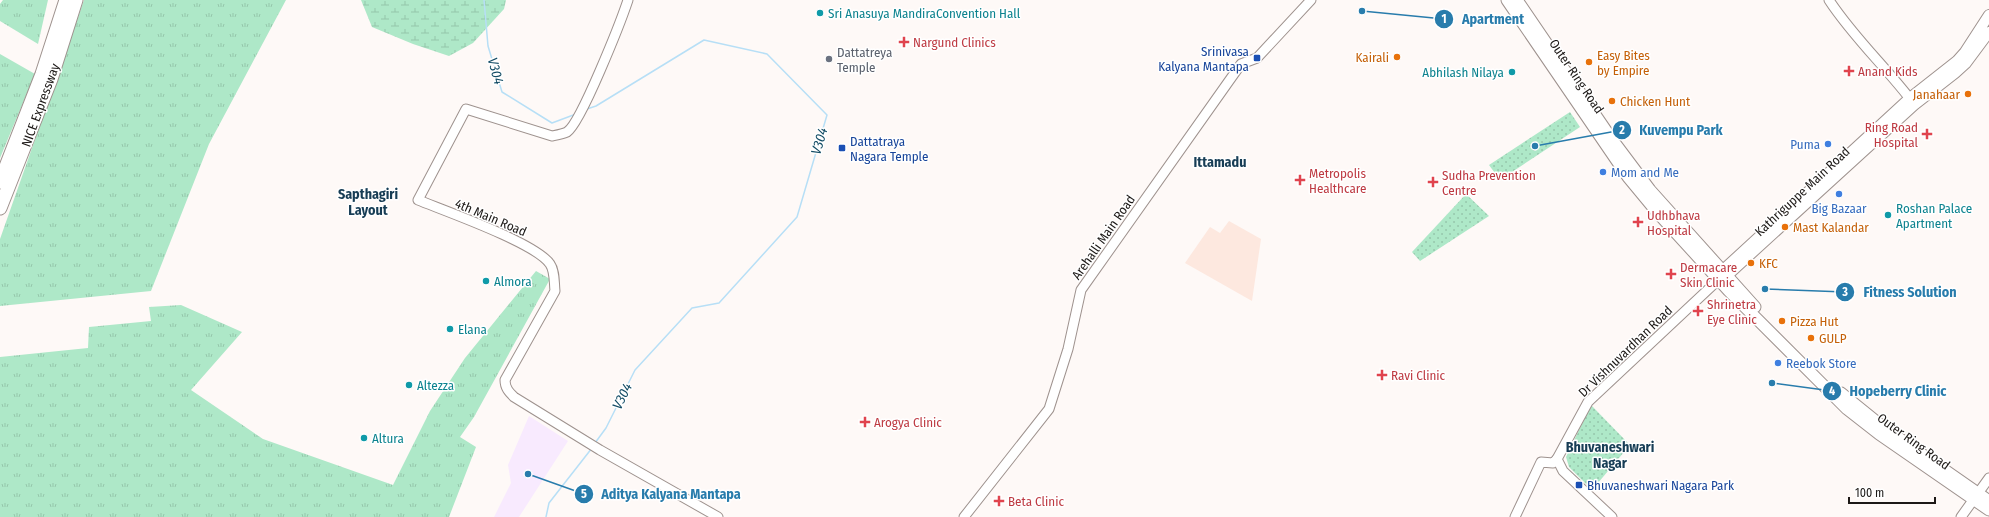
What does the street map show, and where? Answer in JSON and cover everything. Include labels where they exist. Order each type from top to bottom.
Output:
[{"type":"highway","name":"NICE Expressway","points":[[0,182],[42,74],[66,0]]},
{"type":"highway","name":"NICE Expressway","points":[[0,208],[51,79],[76,0]]},
{"type":"highway","name":"Outer Ring Road","points":[[1507,0],[1628,177],[1657,212],[1720,277],[1774,327],[1845,398],[1975,497],[1989,510]]},
{"type":"highway","name":"Outer Ring Road","points":[[1517,0],[1612,138],[1646,184],[1720,277]]},
{"type":"highway","name":"Outer Ring Road","points":[[1975,497],[1989,501]]},
{"type":"main road","name":"Kathriguppe Main Road","points":[[1720,277],[1957,61],[1965,52],[1989,15]]},
{"type":"main road","name":"Kathriguppe Main Road","points":[[1912,102],[1961,68],[1989,32]]},
{"type":"street","name":"4th Main Road","points":[[628,0],[584,106],[575,124],[567,132],[552,136],[466,109],[418,200],[527,246],[550,264],[554,275],[555,291],[507,376],[505,384],[514,397],[600,450],[718,517]]},
{"type":"street","name":"Arehalli Main Road","points":[[964,517],[1049,409],[1068,349],[1081,290],[1242,64],[1257,58],[1311,0]]},
{"type":"street","points":[[1829,0],[1839,16],[1912,102]]},
{"type":"street","name":"Dr Vishnuvardhan Road","points":[[1556,459],[1588,402],[1720,277]]},
{"type":"street","points":[[1514,517],[1541,462],[1553,463],[1556,459],[1563,471],[1612,517]]},
{"type":"street","points":[[1961,517],[1989,478]]},
{"type":"shaded area","points":[[1229,221],[1261,239],[1252,301],[1185,263],[1210,227],[1220,233]]},
{"type":"shaded area","points":[[529,416],[568,441],[519,517],[494,517],[511,483],[508,465]]},
{"type":"green space","points":[[3,0],[48,0],[38,44],[0,21],[0,4]]},
{"type":"green space","points":[[84,0],[286,0],[209,144],[151,291],[0,306],[0,239]]},
{"type":"green space","points":[[361,0],[506,0],[504,9],[473,43],[449,56],[413,44],[372,27]]},
{"type":"green space","points":[[0,54],[35,74],[0,158]]},
{"type":"green space","points":[[1570,112],[1580,127],[1500,180],[1489,165]]},
{"type":"green space","points":[[1466,194],[1489,216],[1420,261],[1412,252]]},
{"type":"green space","points":[[536,271],[550,279],[474,417],[460,437],[476,447],[449,517],[0,517],[0,357],[88,348],[89,327],[151,321],[149,307],[181,305],[242,332],[191,390],[263,439],[393,485],[430,411],[465,358]]},
{"type":"green space","points":[[1591,405],[1630,445],[1592,490],[1569,467],[1566,457]]},
{"type":"waterway","name":"V304","points":[[484,0],[488,46],[502,92],[552,123],[576,114]]},
{"type":"waterway","name":"V304","points":[[587,109],[596,106],[704,40],[767,54],[827,115],[797,217],[719,303],[692,308],[635,370],[606,428],[595,443]]},
{"type":"waterway","name":"V304","points":[[546,517],[549,503],[592,448]]},
{"type":"place","name":"Apartment","points":[[1362,11]]},
{"type":"place","name":"Sri Anasuya MandiraConvention Hall","points":[[820,13]]},
{"type":"place","name":"Nargund Clinics","points":[[904,42]]},
{"type":"place","name":"Kairali","points":[[1397,57]]},
{"type":"place","name":"Srinivasa Kalyana Mantapa","points":[[1257,58]]},
{"type":"place","name":"Dattatreya Temple","points":[[829,59]]},
{"type":"place","name":"Easy Bites by Empire","points":[[1589,62]]},
{"type":"place","name":"Anand Kids","points":[[1849,71]]},
{"type":"place","name":"Abhilash Nilaya","points":[[1512,72]]},
{"type":"place","name":"Janahaar","points":[[1968,94]]},
{"type":"place","name":"Chicken Hunt","points":[[1612,101]]},
{"type":"place","name":"Ring Road Hospital","points":[[1927,134]]},
{"type":"place","name":"Puma","points":[[1828,144]]},
{"type":"place","name":"Kuvempu Park","points":[[1535,146]]},
{"type":"place","name":"Dattatraya Nagara Temple","points":[[842,148]]},
{"type":"place","name":"Mom and Me","points":[[1603,172]]},
{"type":"place","name":"Metropolis Healthcare","points":[[1300,180]]},
{"type":"place","name":"Sudha Prevention Centre","points":[[1433,182]]},
{"type":"place","name":"Big Bazaar","points":[[1839,194]]},
{"type":"place","name":"Roshan Palace Apartment","points":[[1888,215]]},
{"type":"place","name":"Udhbhava Hospital","points":[[1638,222]]},
{"type":"place","name":"Mast Kalandar","points":[[1785,227]]},
{"type":"place","name":"KFC","points":[[1751,263]]},
{"type":"place","name":"Dermacare Skin Clinic","points":[[1671,274]]},
{"type":"place","name":"Almora","points":[[486,281]]},
{"type":"place","name":"Fitness Solution","points":[[1765,289]]},
{"type":"place","name":"Shrinetra Eye Clinic","points":[[1698,311]]},
{"type":"place","name":"Pizza Hut","points":[[1782,321]]},
{"type":"place","name":"Elana","points":[[450,329]]},
{"type":"place","name":"GULP","points":[[1811,338]]},
{"type":"place","name":"Reebok Store","points":[[1778,363]]},
{"type":"place","name":"Ravi Clinic","points":[[1382,375]]},
{"type":"place","name":"Hopeberry Clinic","points":[[1772,383]]},
{"type":"place","name":"Altezza","points":[[409,385]]},
{"type":"place","name":"Arogya Clinic","points":[[865,422]]},
{"type":"place","name":"Altura","points":[[364,438]]},
{"type":"place","name":"Aditya Kalyana Mantapa","points":[[528,474]]},
{"type":"place","name":"Bhuvaneshwari Nagara Park","points":[[1579,485]]},
{"type":"place","name":"Beta Clinic","points":[[999,501]]},
{"type":"district","name":"Ittamadu","points":[[1220,162]]},
{"type":"district","name":"Sapthagiri Layout","points":[[368,202]]},
{"type":"district","name":"Bhuvaneshwari Nagar","points":[[1610,456]]}]
